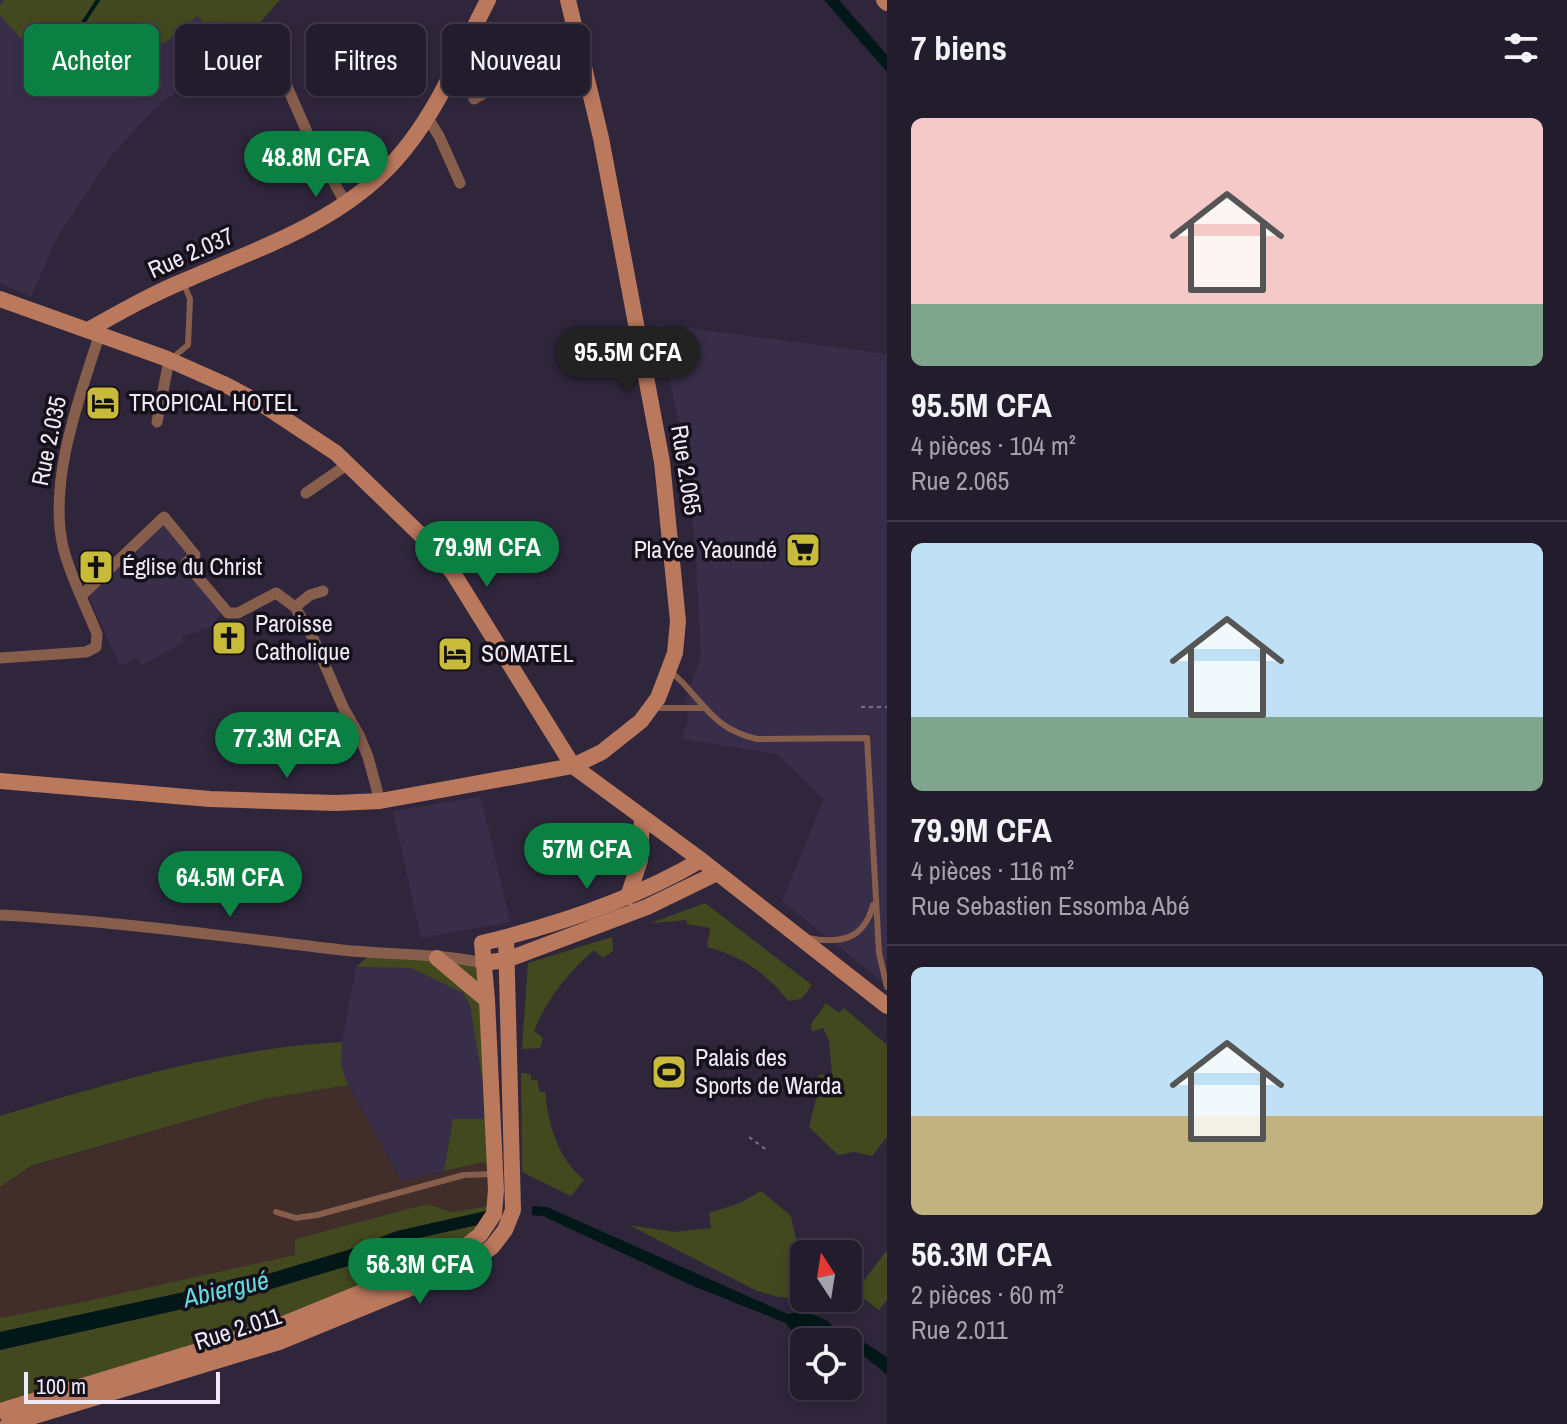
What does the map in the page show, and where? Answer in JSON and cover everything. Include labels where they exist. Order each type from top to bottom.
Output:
[{"type":"street","name":"Rue 2.037","points":[[94,333],[182,281],[266,247],[346,204],[404,151],[427,117],[488,0]]},
{"type":"street","name":"Rue 2.065","points":[[568,0],[574,24]]},
{"type":"street","points":[[290,93],[310,139],[346,204]]},
{"type":"street","name":"Rue 2.065","points":[[0,781],[210,799],[336,803],[380,801],[573,766],[602,752],[641,721],[658,698],[669,670],[675,653],[678,621],[662,462],[590,93]]},
{"type":"street","points":[[474,99],[479,96]]},
{"type":"street","points":[[427,117],[460,183]]},
{"type":"street","points":[[0,299],[169,360],[265,406],[336,453],[427,541],[453,573],[573,766],[701,860],[887,1006]]},
{"type":"street","name":"Rue 2.035","points":[[0,658],[86,652],[96,647],[97,634],[63,549],[58,514],[60,484],[94,333]]},
{"type":"street","points":[[157,422],[169,360]]},
{"type":"street","points":[[306,493],[348,464]]},
{"type":"street","points":[[82,595],[164,517],[195,555],[186,563],[228,613],[238,613],[276,593],[295,607],[313,638],[344,709],[359,735],[380,801]]},
{"type":"street","points":[[295,607],[310,595],[323,591]]},
{"type":"street","points":[[628,897],[640,860],[642,818]]},
{"type":"street","points":[[458,957],[482,943],[628,897],[701,860]]},
{"type":"street","points":[[0,915],[128,924],[372,953],[458,957],[483,963],[506,960],[647,907],[717,873]]},
{"type":"street","name":"Rue 2.011","points":[[8,1424],[279,1342],[476,1258],[492,1247],[505,1230],[513,1210],[506,937]]},
{"type":"street","name":"Rue 2.011","points":[[0,1411],[274,1328],[432,1262],[480,1235],[491,1222],[495,1207],[482,943]]},
{"type":"street","points":[[507,1001],[518,968],[530,951]]},
{"type":"street","points":[[437,958],[487,1000]]},
{"type":"lane","points":[[169,360],[188,345],[190,299],[182,281]]},
{"type":"lane","points":[[669,670],[683,681],[703,708],[734,731],[757,739],[867,738],[879,953],[887,987]]},
{"type":"lane","points":[[651,708],[703,708]]},
{"type":"lane","points":[[795,935],[822,941],[844,939],[856,934],[864,928],[875,898]]},
{"type":"lane","points":[[276,1212],[296,1218],[317,1215],[464,1175],[512,1175]]},
{"type":"path","points":[[861,707],[887,707]]},
{"type":"path","points":[[749,1137],[768,1151]]},
{"type":"shaded area","points":[[0,0],[278,0],[256,24],[175,24],[175,93],[154,109],[111,156],[57,238],[31,297],[0,283]]},
{"type":"shaded area","points":[[656,324],[887,354],[887,985],[782,901],[824,799],[777,754],[682,739],[688,720],[685,702],[701,656],[696,563],[690,487],[676,408]]},
{"type":"shaded area","points":[[164,522],[192,554],[181,563],[223,611],[212,626],[182,637],[183,643],[142,665],[138,657],[120,666],[87,593],[108,580],[104,574]]},
{"type":"shaded area","points":[[481,797],[510,922],[421,938],[393,811]]},
{"type":"shaded area","points":[[356,967],[411,968],[463,993],[470,1005],[483,1085],[484,1119],[453,1120],[444,1171],[402,1181],[348,1085],[341,1065],[342,1042]]},
{"type":"shaded area","points":[[348,1085],[402,1181],[484,1162],[488,1168],[489,1206],[452,1212],[427,1204],[295,1239],[296,1255],[0,1318],[0,1187],[31,1167],[264,1099]]},
{"type":"green space","points":[[4,0],[280,0],[259,24],[204,22],[197,16],[187,24],[175,24],[175,34],[159,44],[159,24],[24,24],[24,42],[0,15],[0,5]]},
{"type":"green space","points":[[705,903],[812,985],[801,999],[788,1001],[772,982],[752,967],[731,955],[707,947],[710,928],[687,924],[687,920],[651,923]]},
{"type":"green space","points":[[612,937],[613,951],[603,958],[594,950],[552,997],[534,1031],[543,1038],[540,1048],[522,1049],[528,963]]},
{"type":"green space","points":[[372,953],[483,963],[495,1209],[397,1231],[348,1250],[268,1274],[0,1332],[0,1318],[295,1255],[295,1239],[427,1204],[452,1212],[489,1206],[488,1168],[484,1162],[444,1171],[453,1119],[484,1119],[483,1085],[470,1005],[463,993],[411,968],[356,967]]},
{"type":"green space","points":[[826,1003],[839,1013],[844,1008],[887,1045],[887,1137],[872,1156],[854,1152],[838,1155],[809,1127],[818,1075],[832,1074],[829,1041],[823,1028],[812,1032],[811,1024]]},
{"type":"green space","points":[[342,1042],[341,1065],[348,1085],[264,1099],[31,1166],[0,1187],[0,1116],[169,1068],[255,1051]]},
{"type":"green space","points":[[521,1073],[531,1074],[531,1080],[537,1080],[540,1092],[545,1092],[556,1140],[567,1162],[584,1180],[571,1196],[522,1172]]},
{"type":"green space","points":[[761,1191],[791,1216],[797,1240],[790,1240],[790,1298],[755,1290],[629,1225],[674,1232],[711,1228],[709,1213],[740,1203]]},
{"type":"green space","points":[[491,1222],[480,1235],[274,1328],[0,1411],[0,1350],[270,1289],[351,1265],[400,1242]]},
{"type":"green space","points":[[887,1250],[887,1300],[879,1310],[862,1297],[862,1283]]},
{"type":"water","points":[[824,0],[839,0],[887,55],[887,72]]},
{"type":"water","points":[[532,1206],[547,1207],[788,1314],[806,1312],[826,1320],[835,1328],[790,1328],[786,1323],[691,1285],[543,1216],[532,1215]]},
{"type":"water","name":"Abiergué","points":[[495,1209],[491,1222],[400,1242],[351,1265],[271,1289],[0,1350],[0,1332],[268,1274],[348,1250],[397,1231]]},
{"type":"water","points":[[862,1342],[887,1357],[887,1375],[864,1356]]},
{"type":"waterway","points":[[82,24],[98,0]]},
{"type":"place","name":"TROPICAL HOTEL","points":[[103,403]]},
{"type":"place","name":"PlaYce Yaoundé","points":[[803,550]]},
{"type":"place","name":"Église du Christ","points":[[96,567]]},
{"type":"place","name":"Paroisse Catholique","points":[[229,638]]},
{"type":"place","name":"SOMATEL","points":[[455,654]]},
{"type":"place","name":"Palais des Sports de Warda","points":[[669,1072]]}]
